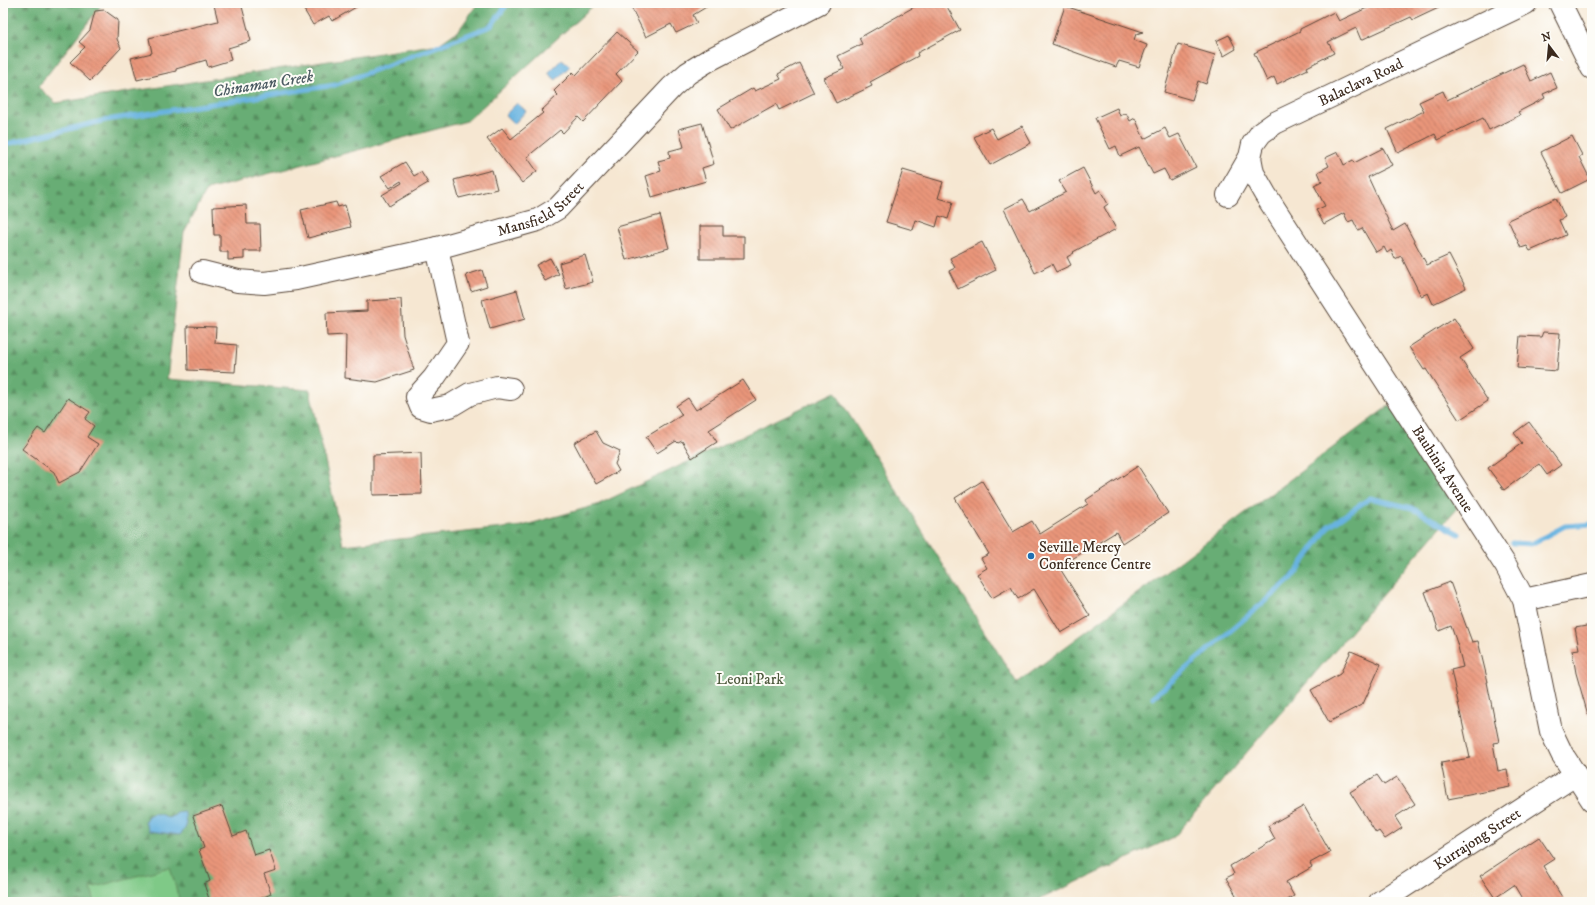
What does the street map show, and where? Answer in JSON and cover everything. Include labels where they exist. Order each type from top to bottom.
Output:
[{"type":"street","name":"Mansfield Street","points":[[202,272],[238,281],[264,283],[296,279],[437,248],[538,220],[558,208],[672,87],[688,73],[709,60],[819,3]]},
{"type":"street","name":"Balaclava Road","points":[[1228,195],[1250,157],[1253,144],[1262,133],[1275,124],[1526,3]]},
{"type":"street","points":[[1560,3],[1592,68]]},
{"type":"street","name":"Bauhinia Avenue","points":[[1250,157],[1253,173],[1265,194],[1506,566],[1524,600],[1549,725],[1556,742],[1575,775],[1592,800]]},
{"type":"street","points":[[437,248],[458,343],[434,378],[417,397],[421,407],[431,410],[450,406],[470,394],[496,387],[511,389]]},
{"type":"street","points":[[1524,600],[1592,585]]},
{"type":"street","name":"Kurrajong Street","points":[[1380,902],[1575,775]]},
{"type":"green space","name":"Leoni Park","points":[[3,3],[103,3],[38,87],[56,103],[439,44],[459,30],[478,3],[596,3],[467,121],[207,190],[184,232],[167,379],[310,390],[343,545],[522,526],[597,505],[835,392],[1017,683],[1390,405],[1457,508],[1174,837],[1034,902],[3,902]]},
{"type":"green space","points":[[170,867],[180,902],[95,902],[91,888]]},
{"type":"water","points":[[562,59],[570,66],[556,80],[548,73]]},
{"type":"water","points":[[517,103],[526,111],[514,124],[505,115]]},
{"type":"water","points":[[182,811],[185,813],[186,827],[180,835],[149,831],[145,822],[151,814],[158,814],[168,818],[175,815],[177,812]]},
{"type":"building","points":[[223,3],[241,3],[251,41],[228,48],[231,60],[208,67],[206,60],[176,69],[176,71],[137,80],[131,58],[152,53],[149,38],[218,21],[214,5]]},
{"type":"building","points":[[300,3],[363,3],[332,21],[329,16],[313,25]]},
{"type":"building","points":[[629,3],[713,3],[693,15],[697,23],[676,33],[671,24],[646,37]]},
{"type":"building","points":[[921,3],[945,3],[960,30],[917,53],[918,56],[870,82],[872,86],[836,103],[824,78],[844,69],[838,56],[862,44],[859,38]]},
{"type":"building","points":[[1366,3],[1449,3],[1413,20],[1411,17],[1361,40],[1356,28],[1328,42],[1334,53],[1307,67],[1308,69],[1277,84],[1274,77],[1267,81],[1254,53],[1300,31],[1300,29],[1334,12],[1339,21],[1369,7]]},
{"type":"building","points":[[1065,6],[1143,32],[1136,34],[1134,40],[1147,45],[1139,67],[1119,61],[1116,67],[1052,44]]},
{"type":"building","points":[[104,10],[118,20],[117,39],[121,48],[90,81],[70,62],[85,47],[79,42],[90,30],[95,11]]},
{"type":"building","points":[[617,32],[638,51],[616,74],[622,81],[583,122],[578,117],[563,133],[560,130],[527,157],[537,171],[522,183],[487,139],[502,128],[511,139],[543,113],[541,111],[558,95],[554,91],[573,72],[576,75]]},
{"type":"building","points":[[1229,35],[1236,49],[1224,56],[1216,41]]},
{"type":"building","points":[[1178,44],[1215,55],[1206,84],[1198,81],[1192,100],[1164,92]]},
{"type":"building","points":[[799,63],[814,93],[779,110],[776,104],[730,130],[718,109],[753,88],[755,91],[781,79],[778,74]]},
{"type":"building","points":[[1523,64],[1531,81],[1550,72],[1557,88],[1543,94],[1545,98],[1518,112],[1520,115],[1489,130],[1483,118],[1438,140],[1435,134],[1398,153],[1387,129],[1424,111],[1419,102],[1443,91],[1447,100]]},
{"type":"building","points":[[1117,108],[1120,116],[1126,113],[1130,121],[1135,118],[1144,139],[1165,128],[1170,138],[1179,134],[1196,167],[1170,180],[1164,169],[1153,174],[1139,147],[1120,156],[1116,146],[1110,149],[1095,118]]},
{"type":"building","points":[[702,123],[714,164],[702,168],[706,181],[652,197],[646,176],[661,171],[658,161],[670,158],[669,151],[684,147],[679,129]]},
{"type":"building","points":[[1022,126],[1031,143],[990,165],[974,137],[991,128],[997,139]]},
{"type":"building","points":[[1572,136],[1582,155],[1579,157],[1590,179],[1562,193],[1541,152]]},
{"type":"building","points":[[1383,148],[1392,165],[1368,177],[1393,231],[1405,224],[1427,265],[1449,255],[1466,288],[1433,304],[1428,293],[1421,296],[1401,256],[1395,259],[1391,250],[1387,253],[1384,247],[1376,252],[1362,228],[1358,230],[1353,220],[1348,222],[1344,213],[1324,224],[1316,210],[1325,206],[1314,185],[1322,181],[1318,172],[1329,166],[1325,158],[1338,152],[1344,165],[1353,160],[1354,163]]},
{"type":"building","points":[[405,162],[414,176],[421,172],[428,183],[389,206],[382,195],[402,183],[401,181],[390,188],[381,176]]},
{"type":"building","points":[[1083,168],[1096,193],[1100,190],[1108,204],[1104,207],[1116,229],[1073,252],[1074,253],[1067,257],[1071,265],[1056,272],[1052,264],[1035,273],[1004,209],[1023,199],[1030,211],[1066,192],[1059,181]]},
{"type":"building","points":[[492,170],[497,189],[459,198],[454,180]]},
{"type":"building","points":[[903,170],[943,182],[938,198],[953,202],[948,219],[939,216],[936,227],[916,220],[913,230],[886,222]]},
{"type":"building","points":[[1556,198],[1565,217],[1559,220],[1566,235],[1530,251],[1527,246],[1521,248],[1508,220]]},
{"type":"building","points":[[336,202],[338,207],[345,205],[351,227],[308,238],[301,210]]},
{"type":"building","points":[[246,205],[247,224],[260,224],[261,251],[244,251],[244,259],[228,260],[228,252],[220,252],[220,235],[214,235],[213,207]]},
{"type":"building","points":[[660,215],[669,248],[626,260],[617,227]]},
{"type":"building","points":[[700,226],[723,226],[723,236],[744,236],[744,259],[700,259]]},
{"type":"building","points":[[982,242],[996,270],[958,289],[949,271],[955,268],[950,258]]},
{"type":"building","points":[[585,255],[593,282],[566,289],[559,263]]},
{"type":"building","points":[[550,258],[559,274],[545,281],[536,265]]},
{"type":"building","points":[[482,270],[487,286],[471,291],[466,275]]},
{"type":"building","points":[[517,290],[525,319],[490,329],[482,300]]},
{"type":"building","points":[[401,299],[403,335],[414,370],[377,382],[345,378],[346,335],[327,336],[326,313],[367,311],[367,301]]},
{"type":"building","points":[[1454,318],[1474,349],[1460,358],[1488,401],[1459,420],[1426,369],[1424,370],[1409,347]]},
{"type":"building","points":[[187,326],[216,327],[215,343],[237,345],[235,372],[188,370]]},
{"type":"building","points":[[1543,332],[1560,333],[1557,371],[1517,368],[1520,336],[1541,337]]},
{"type":"building","points":[[743,380],[756,400],[709,430],[717,442],[692,458],[682,441],[678,443],[676,441],[657,453],[646,437],[682,415],[676,406],[688,398],[696,410]]},
{"type":"building","points":[[68,398],[90,412],[85,419],[94,426],[87,437],[98,444],[80,472],[59,483],[54,472],[22,449],[38,428],[45,433]]},
{"type":"building","points":[[1529,422],[1561,465],[1547,475],[1539,464],[1504,490],[1488,468],[1522,443],[1514,433]]},
{"type":"building","points":[[596,431],[603,443],[620,451],[615,464],[619,471],[596,484],[574,443]]},
{"type":"building","points":[[421,453],[422,494],[373,495],[373,455]]},
{"type":"building","name":"Seville Mercy Conference Centre","points":[[1138,466],[1168,513],[1122,543],[1116,532],[1059,567],[1090,616],[1061,633],[1034,589],[1018,599],[1011,587],[992,598],[977,574],[987,568],[981,558],[989,554],[955,498],[982,481],[1013,532],[1032,521],[1040,534],[1088,504],[1086,500]]},
{"type":"building","points":[[1450,582],[1472,642],[1478,641],[1488,682],[1499,742],[1493,743],[1498,771],[1507,769],[1510,787],[1448,799],[1441,763],[1470,758],[1451,670],[1463,667],[1451,626],[1439,631],[1425,592]]},
{"type":"building","points":[[1592,625],[1592,715],[1588,715],[1576,673],[1572,650],[1579,649],[1575,628]]},
{"type":"building","points":[[1351,651],[1381,664],[1363,704],[1329,722],[1311,690],[1340,674]]},
{"type":"building","points":[[1377,775],[1384,785],[1397,777],[1415,804],[1395,817],[1402,828],[1385,839],[1379,831],[1376,833],[1350,792]]},
{"type":"building","points":[[222,806],[233,836],[246,831],[254,855],[269,850],[276,870],[264,874],[271,894],[259,899],[260,902],[210,902],[204,884],[210,881],[199,850],[204,848],[193,816]]},
{"type":"building","points":[[1304,806],[1330,852],[1310,863],[1312,867],[1286,882],[1294,896],[1284,902],[1240,902],[1226,878],[1234,874],[1230,866],[1275,839],[1268,826]]},
{"type":"building","points":[[1539,837],[1554,859],[1543,866],[1565,902],[1524,902],[1514,885],[1495,898],[1480,876]]},
{"type":"waterway","name":"Chinaman Creek","points":[[3,145],[106,120],[335,85],[491,26],[508,3]]},
{"type":"waterway","points":[[1153,697],[1292,578],[1329,526],[1370,498],[1412,508],[1459,534]]},
{"type":"waterway","points":[[1512,543],[1531,544],[1565,526],[1592,524]]},
{"type":"place","name":"Seville Mercy Conference Centre","points":[[1031,556]]}]
